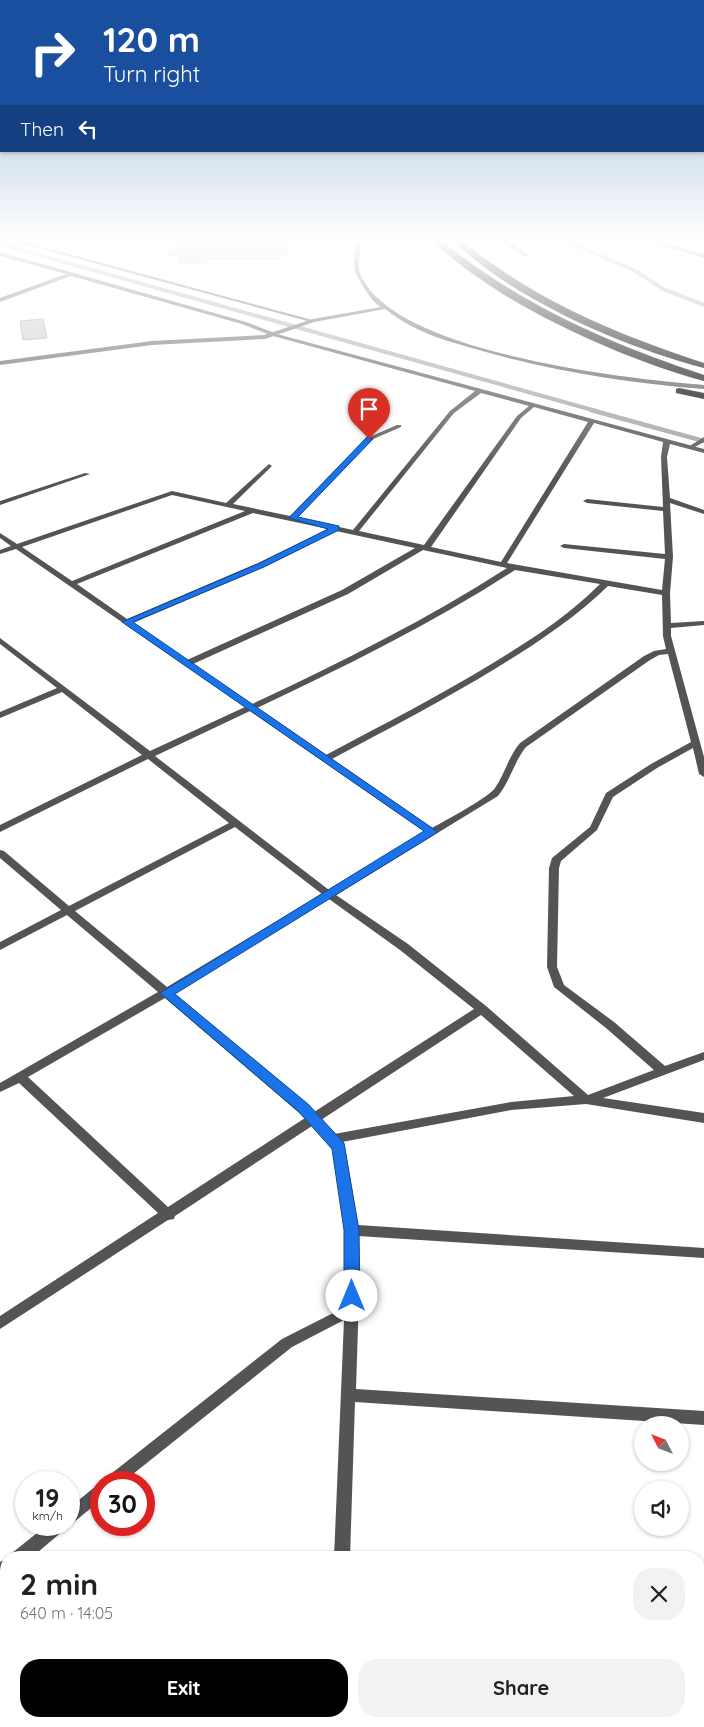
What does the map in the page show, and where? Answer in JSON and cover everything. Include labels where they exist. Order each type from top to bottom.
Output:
[{"type":"highway","points":[[552,319],[632,352],[701,377]]},
{"type":"highway","points":[[584,319],[643,344],[704,366]]},
{"type":"highway","points":[[678,388],[701,377]]},
{"type":"highway","points":[[678,388],[704,396]]},
{"type":"street","points":[[228,319],[275,335],[704,452]]},
{"type":"street","points":[[298,319],[310,322]]},
{"type":"street","points":[[0,363],[143,344],[275,335],[310,322],[328,319]]},
{"type":"street","points":[[406,319],[450,340],[522,360],[704,392]]},
{"type":"street","points":[[678,388],[704,387]]},
{"type":"street","points":[[355,532],[452,412],[480,390]]},
{"type":"street","points":[[187,663],[345,592],[424,547],[519,417],[533,405]]},
{"type":"street","points":[[503,564],[591,422]]},
{"type":"street","points":[[293,518],[369,439],[399,426]]},
{"type":"street","points":[[691,448],[704,439]]},
{"type":"street","points":[[667,441],[664,457],[669,557],[666,626],[670,651],[694,744],[704,774]]},
{"type":"street","points":[[229,504],[269,466]]},
{"type":"street","points":[[0,503],[87,474]]},
{"type":"street","points":[[0,552],[172,493],[514,567],[666,593]]},
{"type":"street","points":[[665,499],[704,512]]},
{"type":"street","points":[[587,501],[666,509]]},
{"type":"street","points":[[71,584],[254,510]]},
{"type":"street","points":[[127,622],[261,565],[336,528]]},
{"type":"street","points":[[0,535],[432,832]]},
{"type":"street","points":[[564,546],[669,557]]},
{"type":"street","points":[[0,828],[148,755],[253,708],[376,649],[476,593],[514,567]]},
{"type":"street","points":[[326,759],[458,688],[533,643],[590,600],[605,584]]},
{"type":"street","points":[[666,626],[704,623]]},
{"type":"street","points":[[2,643],[328,894],[404,947],[482,1009],[586,1100]]},
{"type":"street","points":[[0,1088],[166,993],[495,794],[504,785],[515,753],[523,744],[647,658],[657,653],[670,651]]},
{"type":"street","points":[[0,715],[63,689]]},
{"type":"street","points":[[662,1070],[610,1025],[559,987],[552,967],[554,868],[556,860],[594,828],[609,795],[654,766],[694,744]]},
{"type":"street","points":[[0,946],[236,822]]},
{"type":"street","points":[[0,853],[312,1118],[339,1147],[352,1230],[349,1396],[342,1551]]},
{"type":"street","points":[[1,1321],[169,1215],[312,1118],[482,1009]]},
{"type":"street","points":[[586,1100],[662,1070],[704,1056]]},
{"type":"street","points":[[20,1077],[169,1215]]},
{"type":"street","points":[[331,1139],[397,1125],[512,1106],[586,1100],[704,1118]]},
{"type":"street","points":[[352,1230],[704,1253]]},
{"type":"street","points":[[126,1471],[287,1343],[351,1310]]},
{"type":"street","points":[[349,1396],[704,1418]]},
{"type":"street","points":[[80,1508],[90,1500]]},
{"type":"street","points":[[27,1551],[45,1536]]},
{"type":"building","points":[[43,319],[47,338],[23,340],[20,321]]},
{"type":"waterway","points":[[266,319],[596,411]]},
{"type":"waterway","points":[[591,410],[704,441]]},
{"type":"route","points":[[352,1296],[352,1230],[339,1147],[303,1108],[166,993],[432,832],[127,622],[261,565],[336,528],[293,518],[369,439]]}]
